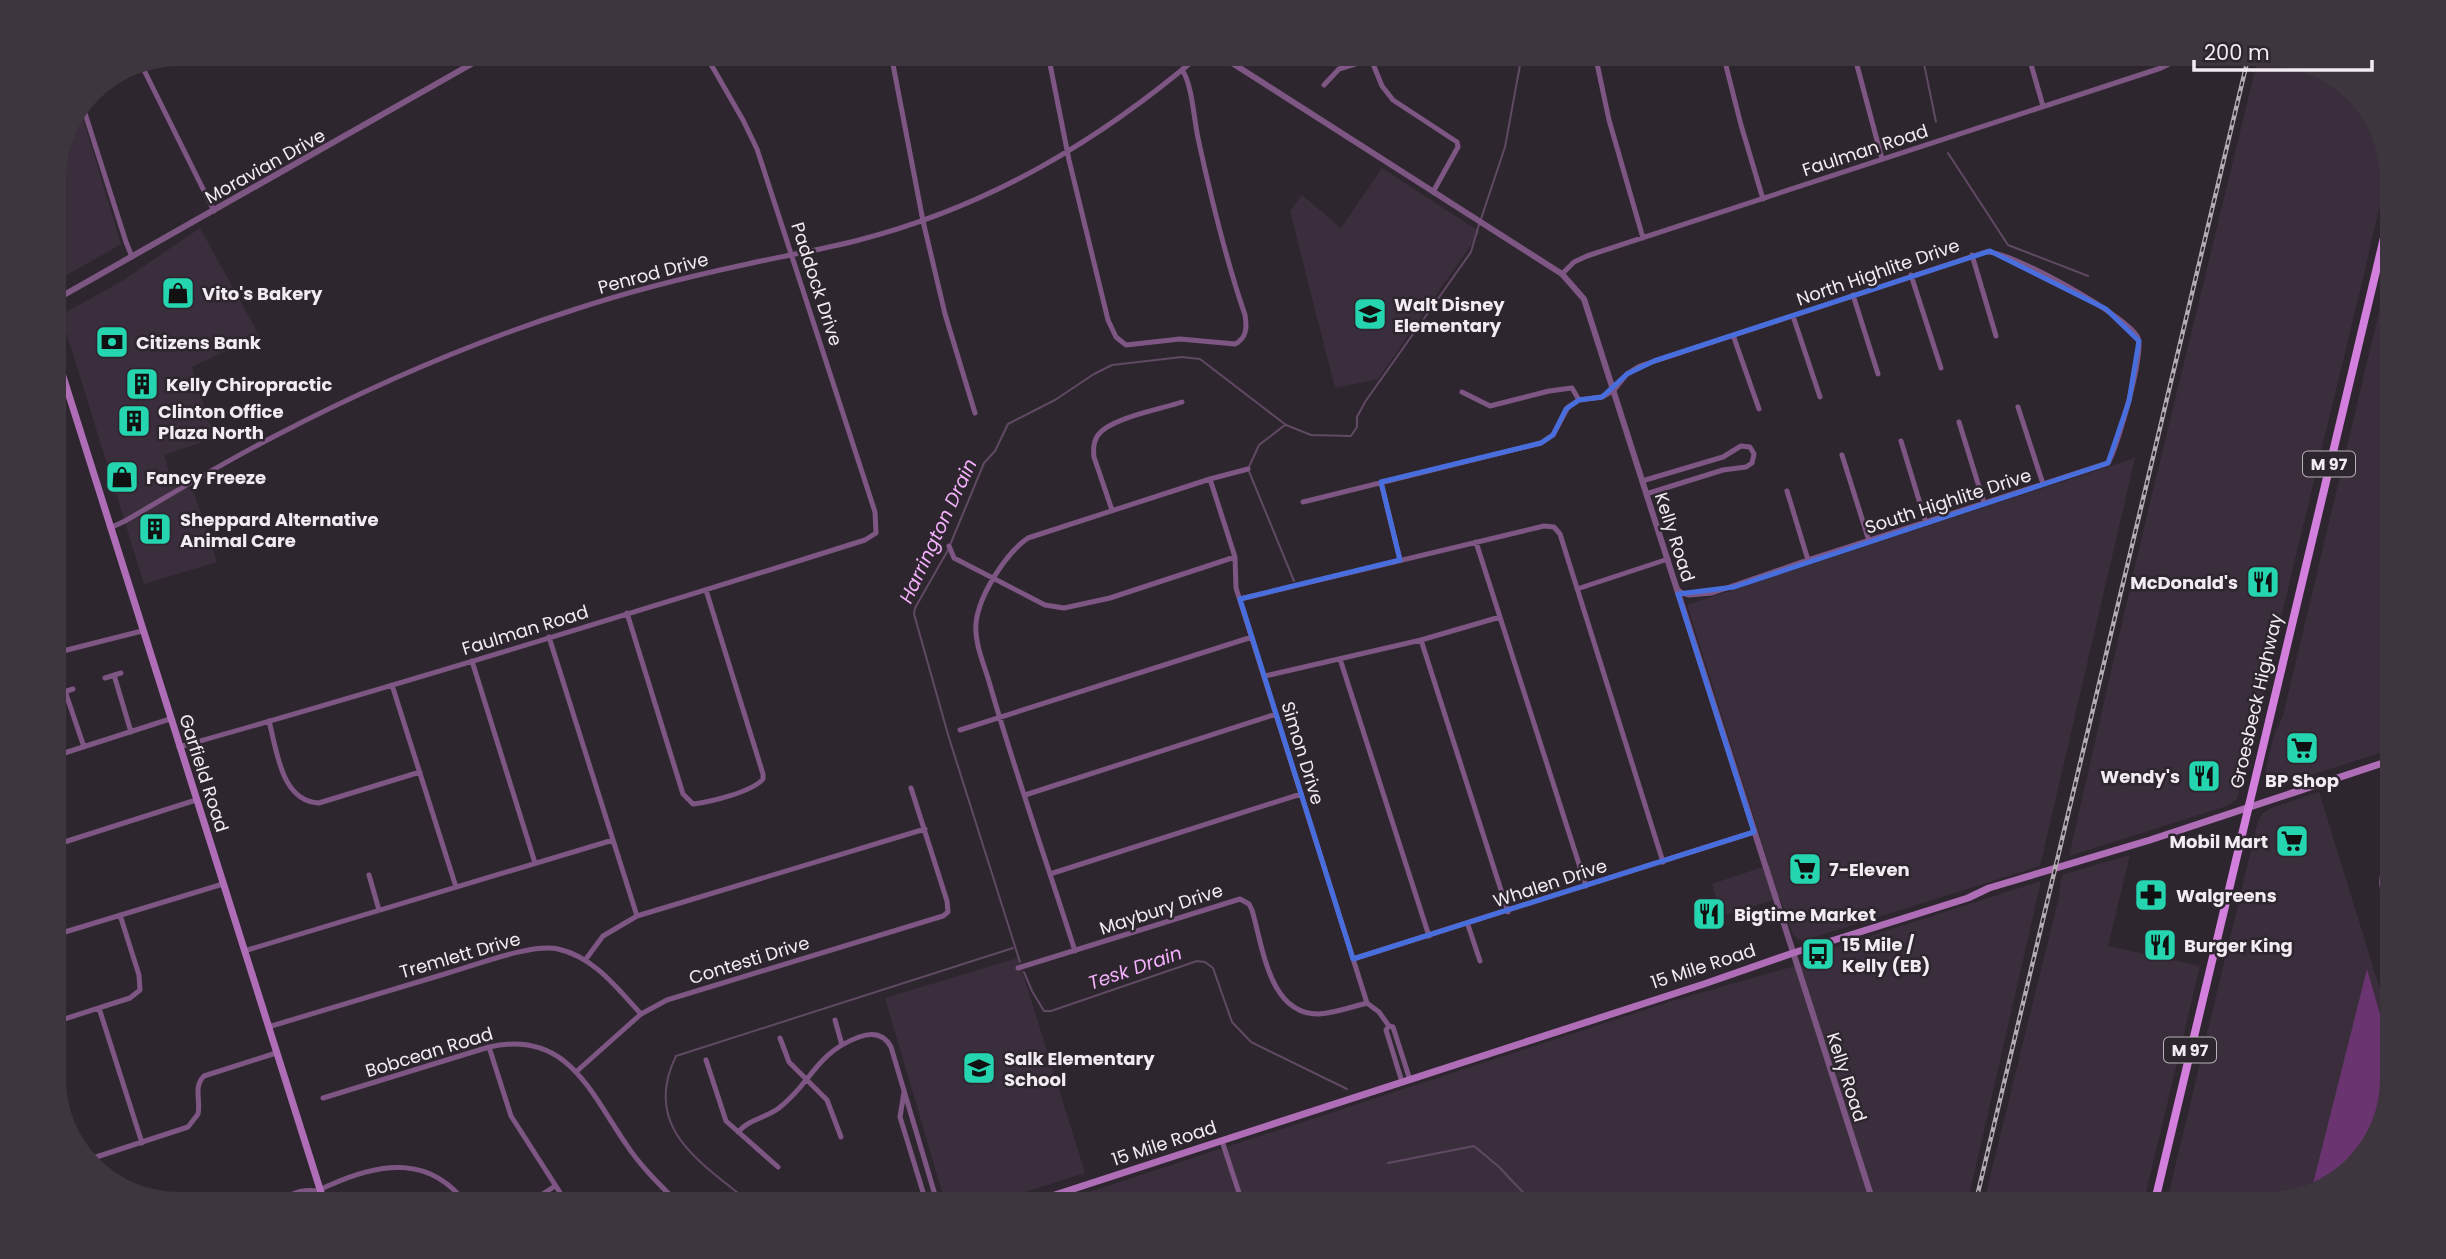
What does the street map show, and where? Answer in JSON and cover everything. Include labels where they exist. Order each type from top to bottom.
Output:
[{"type":"main road","name":"Groesbeck Highway","points":[[2157,1192],[2379,258]]},
{"type":"main road","name":"Garfield Road","points":[[67,392],[320,1191]]},
{"type":"main road","name":"15 Mile Road","points":[[1064,1192],[1968,898],[1989,888],[2247,809],[2380,764]]},
{"type":"street","name":"Moravian Drive","points":[[67,293],[468,66]]},
{"type":"street","name":"Paddock Drive","points":[[712,66],[752,136],[793,254],[875,512],[876,533]]},
{"type":"street","points":[[893,66],[944,314],[975,413]]},
{"type":"street","points":[[1050,66],[1068,153],[1112,330],[1121,342],[1133,345],[1180,339],[1228,344],[1238,342],[1244,336],[1245,315],[1221,235],[1187,78],[1182,70]]},
{"type":"street","name":"Penrod Drive","points":[[110,528],[275,436],[362,394],[464,350],[576,309],[641,289],[859,240],[923,220],[1015,181],[1068,153],[1136,107],[1187,66]]},
{"type":"street","name":"Kelly Road","points":[[1237,66],[1562,274],[1584,299],[1870,1192]]},
{"type":"street","points":[[1324,85],[1339,69],[1349,66]]},
{"type":"street","points":[[1374,66],[1382,86],[1393,100],[1457,142],[1458,147],[1433,192]]},
{"type":"street","points":[[1598,66],[1609,120],[1643,238]]},
{"type":"street","points":[[1726,66],[1763,199]]},
{"type":"street","points":[[1857,66],[1882,159]]},
{"type":"street","points":[[2031,66],[2043,106]]},
{"type":"street","name":"Faulman Road","points":[[1562,274],[1574,262],[1587,256],[2165,66]]},
{"type":"street","points":[[145,72],[214,211]]},
{"type":"street","points":[[86,117],[132,257]]},
{"type":"street","name":"North Highlite Drive","points":[[1614,390],[1627,373],[1640,366],[1990,251],[2000,253],[2069,288],[2121,319],[2133,330],[2139,341]]},
{"type":"street","points":[[1972,255],[1996,336]]},
{"type":"street","points":[[1911,275],[1941,368]]},
{"type":"street","points":[[1853,295],[1878,374]]},
{"type":"street","points":[[1793,316],[1820,397]]},
{"type":"street","points":[[1733,335],[1759,409]]},
{"type":"street","name":"South Highlite Drive","points":[[1677,589],[1689,595],[1712,593],[2108,463],[2129,401],[2139,341]]},
{"type":"street","points":[[1462,391],[1490,406],[1572,388],[1578,400]]},
{"type":"street","points":[[1303,502],[1546,441],[1553,435],[1566,409],[1578,400],[1602,397],[1614,390]]},
{"type":"street","points":[[1112,510],[1094,457],[1093,449],[1097,436],[1116,423],[1182,402]]},
{"type":"street","points":[[2018,407],[2043,485]]},
{"type":"street","points":[[1959,422],[1984,503]]},
{"type":"street","points":[[1901,441],[1926,523]]},
{"type":"street","points":[[1642,481],[1723,457],[1738,446],[1750,447],[1754,454],[1752,463],[1746,467],[1723,470],[1646,494]]},
{"type":"street","points":[[1842,455],[1870,541]]},
{"type":"street","points":[[1075,951],[999,718],[976,631],[980,606],[1010,552],[1028,538],[1248,469]]},
{"type":"street","name":"Simon Drive","points":[[1210,479],[1235,557],[1236,588],[1367,1003],[1379,1012],[1389,1026],[1386,1030],[1406,1081]]},
{"type":"street","points":[[1381,482],[1400,561]]},
{"type":"street","points":[[1787,491],[1808,560]]},
{"type":"street","points":[[1240,598],[1544,526],[1555,527],[1560,534],[1663,862]]},
{"type":"street","name":"Faulman Road","points":[[179,747],[706,590],[865,540],[876,533]]},
{"type":"street","points":[[1475,542],[1586,886]]},
{"type":"street","points":[[949,546],[954,558],[993,580],[1054,608],[1074,608],[1235,557]]},
{"type":"street","points":[[1577,589],[1668,559]]},
{"type":"street","points":[[627,613],[683,794],[688,802],[698,803],[726,796],[755,786],[763,779],[762,768],[706,590]]},
{"type":"street","points":[[1265,676],[1420,640],[1500,617]]},
{"type":"street","points":[[67,650],[142,631]]},
{"type":"street","points":[[549,636],[637,916]]},
{"type":"street","points":[[960,730],[1252,637]]},
{"type":"street","points":[[1420,640],[1507,912]]},
{"type":"street","points":[[1340,659],[1429,936]]},
{"type":"street","points":[[471,661],[534,863]]},
{"type":"street","points":[[105,678],[121,673]]},
{"type":"street","points":[[114,675],[131,732]]},
{"type":"street","points":[[392,685],[456,887]]},
{"type":"street","points":[[67,690],[73,689]]},
{"type":"street","points":[[67,697],[84,747]]},
{"type":"street","points":[[1025,795],[1276,715]]},
{"type":"street","points":[[67,752],[170,719]]},
{"type":"street","points":[[269,721],[289,787],[296,795],[312,803],[420,772]]},
{"type":"street","points":[[586,959],[603,936],[637,916],[925,829],[911,788]]},
{"type":"street","points":[[1050,874],[1301,794]]},
{"type":"street","points":[[67,841],[196,800]]},
{"type":"street","name":"Contesti Drive","points":[[577,1071],[641,1014],[655,1005],[937,919],[948,912],[925,829]]},
{"type":"street","name":"Whalen Drive","points":[[1353,959],[1468,925],[1754,832]]},
{"type":"street","points":[[244,951],[614,840]]},
{"type":"street","points":[[369,875],[379,910]]},
{"type":"street","points":[[67,931],[223,884]]},
{"type":"street","name":"Maybury Drive","points":[[1018,968],[1233,901],[1244,900],[1252,909],[1275,986],[1290,1006],[1318,1014],[1367,1003]]},
{"type":"street","points":[[67,1018],[130,998],[140,990],[139,975],[120,915]]},
{"type":"street","points":[[1468,925],[1480,961]]},
{"type":"street","name":"Tremlett Drive","points":[[268,1027],[534,948],[555,948],[586,959],[609,979],[641,1014]]},
{"type":"street","points":[[99,1007],[142,1143]]},
{"type":"street","points":[[835,1020],[842,1045]]},
{"type":"street","points":[[738,1132],[748,1122],[779,1108],[827,1055],[864,1035],[876,1034],[891,1047],[935,1192]]},
{"type":"street","points":[[780,1038],[789,1062],[827,1100],[841,1136]]},
{"type":"street","name":"Bobcean Road","points":[[323,1098],[489,1047],[513,1043],[530,1045],[558,1055],[577,1071],[634,1156],[668,1192]]},
{"type":"street","points":[[489,1047],[511,1116],[559,1192]]},
{"type":"street","points":[[97,1157],[193,1124],[200,1108],[198,1082],[204,1076],[276,1053]]},
{"type":"street","points":[[706,1060],[726,1121],[778,1167]]},
{"type":"street","points":[[905,1089],[900,1117],[923,1192]]},
{"type":"street","points":[[1222,1141],[1239,1192]]},
{"type":"street","points":[[298,1192],[320,1191],[329,1185],[370,1171],[404,1166],[419,1168],[442,1179],[457,1192]]},
{"type":"street","points":[[546,1192],[555,1186]]},
{"type":"highlighted area","points":[[1990,251],[2106,309],[2139,341],[2129,401],[2108,463],[1734,587],[1678,594],[1754,832],[1353,959],[1240,599],[1400,560],[1381,482],[1541,443],[1553,435],[1566,409],[1579,400],[1602,397],[1627,374],[1654,361]]},
{"type":"shaded area","points":[[2256,66],[2296,70],[2329,85],[2352,105],[2361,117],[2374,143],[2377,157],[2379,208],[2237,799],[2227,806],[2069,856],[2141,540]]},
{"type":"shaded area","points":[[84,121],[121,244],[67,275],[67,172],[70,150]]},
{"type":"shaded area","name":"Walt Disney Elementary","points":[[1382,168],[1480,232],[1378,379],[1335,388],[1290,211],[1302,195],[1341,228]]},
{"type":"shaded area","points":[[200,228],[259,335],[192,367],[214,438],[164,455],[173,485],[193,490],[217,562],[144,584],[67,334],[67,312],[122,281]]},
{"type":"shaded area","points":[[2379,311],[2380,753],[2280,785],[2271,785],[2266,780],[2265,772],[2274,735],[2283,716]]},
{"type":"shaded area","points":[[2135,458],[2040,866],[1802,941],[1793,935],[1780,898],[1722,916],[1712,884],[1769,865],[1687,605]]},
{"type":"shaded area","points":[[2319,792],[2380,989],[2380,1080],[2374,1116],[2361,1142],[2341,1165],[2317,1181],[2296,1189],[2282,1192],[2169,1192],[2258,821],[2262,814],[2271,808]]},
{"type":"shaded area","points":[[2130,855],[2108,946],[2200,966],[2146,1192],[1986,1192],[2058,901],[2062,875]]},
{"type":"shaded area","points":[[2041,881],[1970,1192],[1089,1192],[1675,1000],[1802,964],[1808,956]]},
{"type":"shaded area","name":"Salk Elementary School","points":[[1018,958],[1085,1173],[1024,1192],[942,1192],[885,998]]},
{"type":"shaded area","points":[[2367,969],[2380,1014],[2380,1080],[2374,1116],[2352,1154],[2329,1174],[2313,1182]]},
{"type":"waterway","name":"Harrington Drain","points":[[1481,219],[1505,147],[1520,66]]},
{"type":"waterway","points":[[1924,66],[1936,122]]},
{"type":"waterway","points":[[1948,153],[2008,245],[2088,276]]},
{"type":"waterway","name":"Harrington Drain","points":[[950,545],[984,463],[995,451],[1008,424],[1055,400],[1112,365],[1182,357],[1200,359],[1286,425],[1311,435],[1351,436],[1357,427],[1357,417],[1365,402],[1471,252],[1479,224]]},
{"type":"waterway","points":[[1285,425],[1259,445],[1248,469],[1294,581]]},
{"type":"waterway","name":"Harrington Drain","points":[[948,550],[914,614],[949,738],[1020,962]]},
{"type":"waterway","name":"Harrington Drain","points":[[737,1192],[698,1159],[683,1143],[672,1125],[666,1105],[667,1082],[676,1056],[1013,948]]},
{"type":"waterway","name":"Tesk Drain","points":[[1024,972],[1044,1011],[1051,1011],[1197,961],[1205,962],[1213,968],[1232,1022],[1251,1042],[1347,1089]]},
{"type":"waterway","name":"Tesk Drain","points":[[1388,1163],[1474,1146],[1523,1192]]},
{"type":"railway","points":[[1978,1192],[2246,66]]},
{"type":"place","name":"Vito's Bakery","points":[[178,293]]},
{"type":"place","name":"Walt Disney Elementary","points":[[1370,314]]},
{"type":"place","name":"Citizens Bank","points":[[112,342]]},
{"type":"place","name":"Kelly Chiropractic","points":[[142,384]]},
{"type":"place","name":"Clinton Office Plaza North","points":[[134,421]]},
{"type":"place","name":"Fancy Freeze","points":[[122,477]]},
{"type":"place","name":"Sheppard Alternative Animal Care","points":[[155,529]]},
{"type":"place","name":"McDonald's","points":[[2263,582]]},
{"type":"place","name":"BP Shop","points":[[2302,748]]},
{"type":"place","name":"Wendy's","points":[[2204,776]]},
{"type":"place","name":"Mobil Mart","points":[[2292,841]]},
{"type":"place","name":"7-Eleven","points":[[1805,869]]},
{"type":"place","name":"Walgreens","points":[[2151,895]]},
{"type":"place","name":"Bigtime Market","points":[[1709,914]]},
{"type":"place","name":"Burger King","points":[[2160,945]]},
{"type":"place","name":"15 Mile / Kelly (EB)","points":[[1818,954]]},
{"type":"place","name":"Salk Elementary School","points":[[979,1068]]}]
